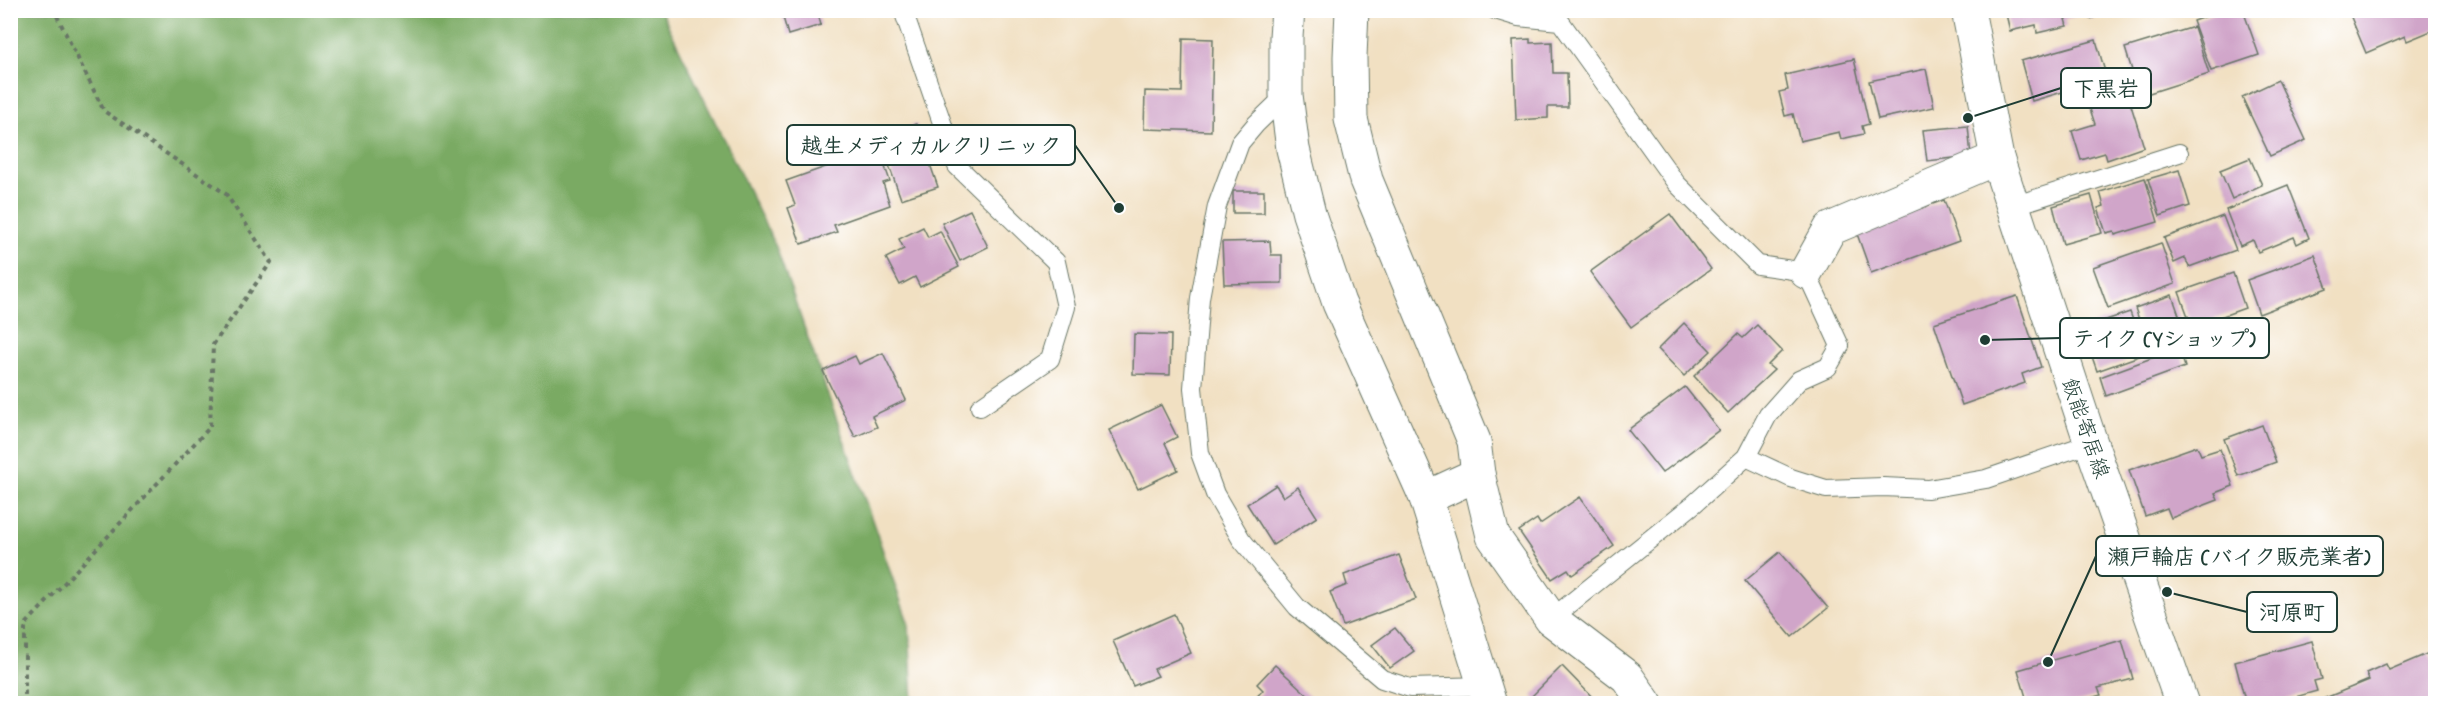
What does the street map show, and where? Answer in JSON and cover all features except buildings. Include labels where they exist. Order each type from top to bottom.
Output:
[{"type":"street","points":[[1288,10],[1286,94],[1293,149],[1309,214],[1339,303],[1426,498],[1488,695]]},
{"type":"street","points":[[1353,10],[1350,57],[1351,119],[1366,180],[1474,441],[1493,536],[1551,619],[1627,677],[1646,704]]},
{"type":"street","name":"飯能寄居線","points":[[1968,10],[1997,158],[2091,443],[2182,704]]},
{"type":"street","points":[[1806,272],[1830,229],[1997,158]]},
{"type":"street","points":[[1426,498],[1479,474]]},
{"type":"lane","points":[[903,10],[957,166],[1056,262],[1066,306],[1050,359],[980,407]]},
{"type":"lane","points":[[1495,10],[1518,17],[1560,21],[1676,183],[1758,265],[1806,272],[1840,346],[1828,367],[1799,380],[1768,415],[1746,457],[1694,504],[1551,619]]},
{"type":"lane","points":[[1286,94],[1240,143],[1217,206],[1200,298],[1193,388],[1200,453],[1215,494],[1241,540],[1297,607],[1382,679],[1410,688],[1488,695]]},
{"type":"lane","points":[[2013,206],[2179,153]]},
{"type":"lane","points":[[1746,457],[1791,478],[1826,489],[1883,487],[1928,489],[1986,478],[2091,443]]},
{"type":"path","points":[[25,704],[25,625],[210,427],[213,345],[271,262],[226,194],[104,111],[54,10]]},
{"type":"green space","points":[[10,11],[661,11],[776,247],[909,625],[913,703],[11,703]]},
{"type":"place","name":"下黒岩","points":[[1968,118]]},
{"type":"place","name":"越生メディカルクリニック","points":[[1119,208]]},
{"type":"place","name":"テイク (Yショップ)","points":[[1985,340]]},
{"type":"place","name":"河原町","points":[[2167,592]]},
{"type":"place","name":"瀬戸輪店 (バイク販売業者)","points":[[2048,662]]}]
